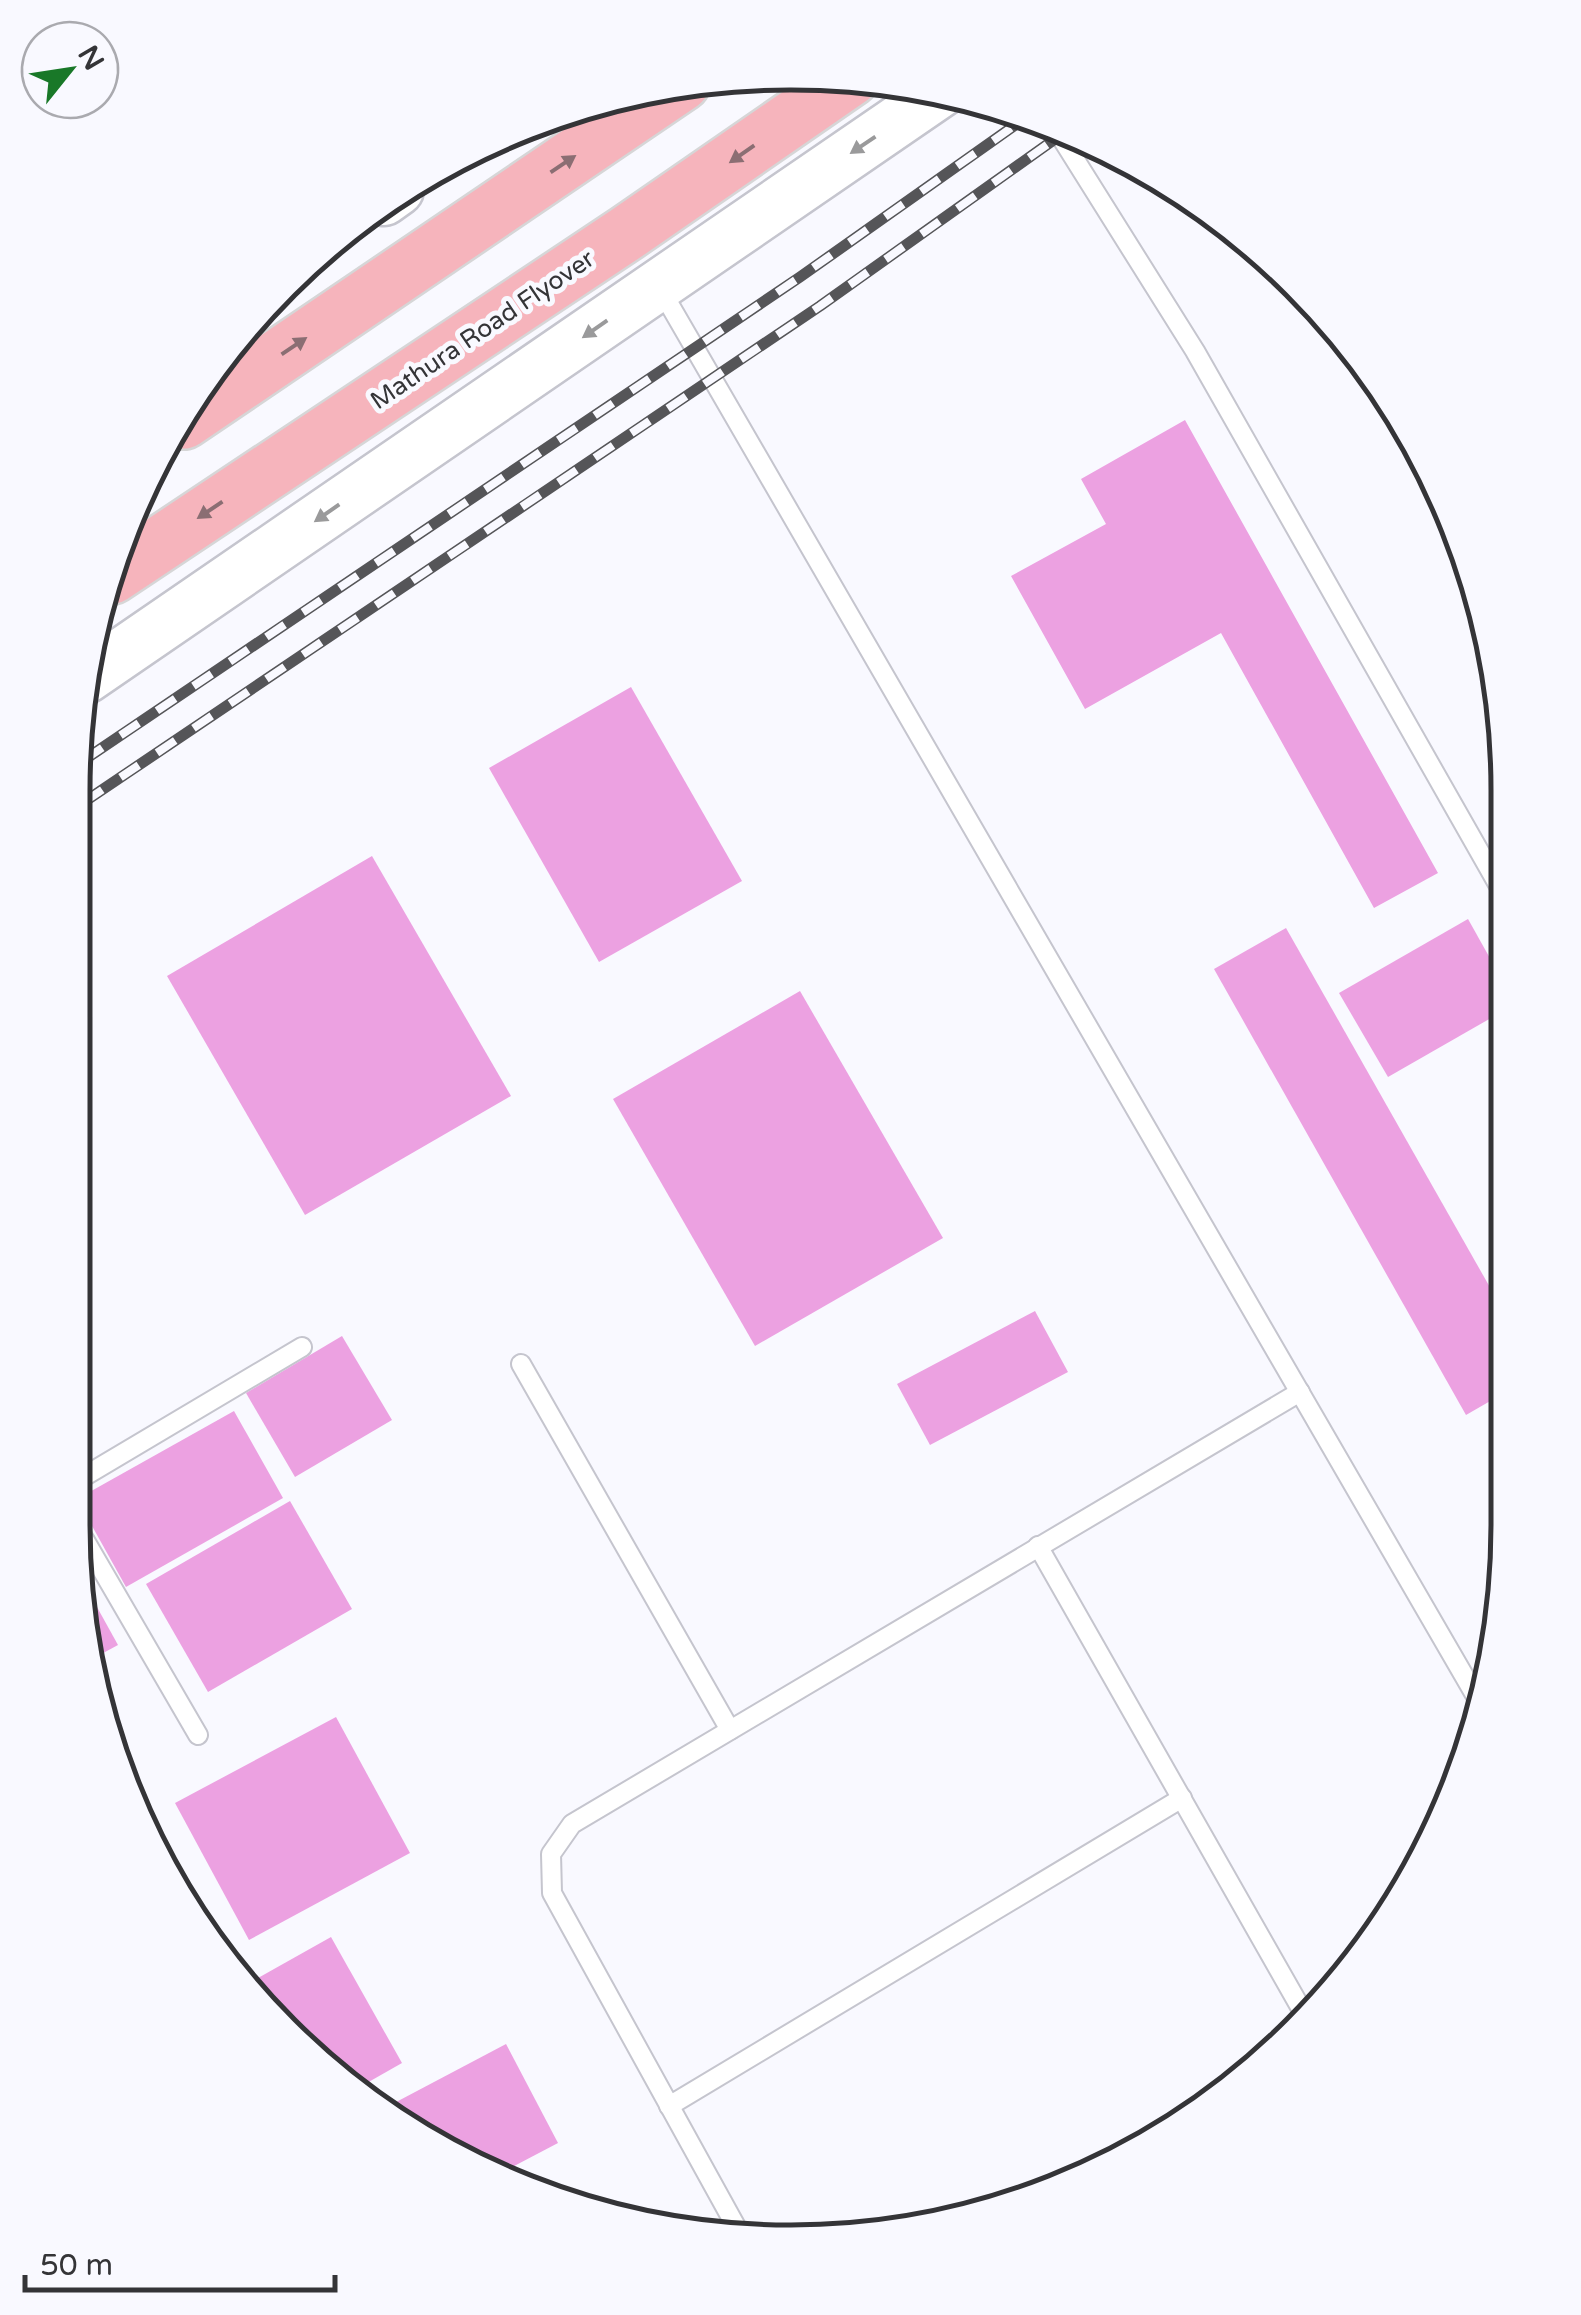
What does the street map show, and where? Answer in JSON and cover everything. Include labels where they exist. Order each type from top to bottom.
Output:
[{"type":"highway","name":"Mathura Road Flyover","points":[[127,566],[628,232],[831,91]]},
{"type":"highway","points":[[205,406],[652,104]]},
{"type":"main road","points":[[101,668],[925,103]]},
{"type":"lane","points":[[1067,147],[1195,350],[1491,872]]},
{"type":"lane","points":[[658,285],[1471,1688]]},
{"type":"lane","points":[[90,1474],[302,1347]]},
{"type":"lane","points":[[521,1364],[730,1730]]},
{"type":"lane","points":[[734,2223],[552,1892],[551,1854],[572,1824],[1300,1392]]},
{"type":"lane","points":[[1038,1546],[1300,2005]]},
{"type":"lane","points":[[91,1552],[198,1735]]},
{"type":"lane","points":[[669,2106],[1182,1798]]},
{"type":"building","points":[[1185,420],[1438,873],[1374,908],[1221,633],[1085,709],[1011,576],[1106,524],[1081,479]]},
{"type":"building","points":[[631,687],[742,881],[599,962],[489,768]]},
{"type":"building","points":[[372,856],[511,1096],[305,1215],[167,976]]},
{"type":"building","points":[[1468,919],[1491,960],[1491,1018],[1388,1077],[1339,993]]},
{"type":"building","points":[[1286,928],[1491,1289],[1491,1401],[1466,1415],[1214,969]]},
{"type":"building","points":[[800,991],[943,1238],[755,1346],[613,1099]]},
{"type":"building","points":[[1035,1311],[1068,1372],[930,1445],[897,1384]]},
{"type":"building","points":[[342,1336],[392,1420],[295,1477],[246,1393]]},
{"type":"building","points":[[234,1411],[283,1498],[126,1587],[90,1522],[90,1492]]},
{"type":"building","points":[[290,1501],[352,1609],[208,1692],[146,1584]]},
{"type":"building","points":[[95,1603],[118,1645],[102,1654]]},
{"type":"building","points":[[336,1717],[410,1853],[249,1940],[175,1803]]},
{"type":"building","points":[[331,1937],[402,2063],[368,2083],[295,2020],[258,1978]]},
{"type":"building","points":[[506,2044],[558,2143],[512,2167],[440,2131],[395,2103]]},
{"type":"railway","points":[[91,755],[800,277],[1013,126]]},
{"type":"railway","points":[[90,798],[820,306],[1053,141]]}]
